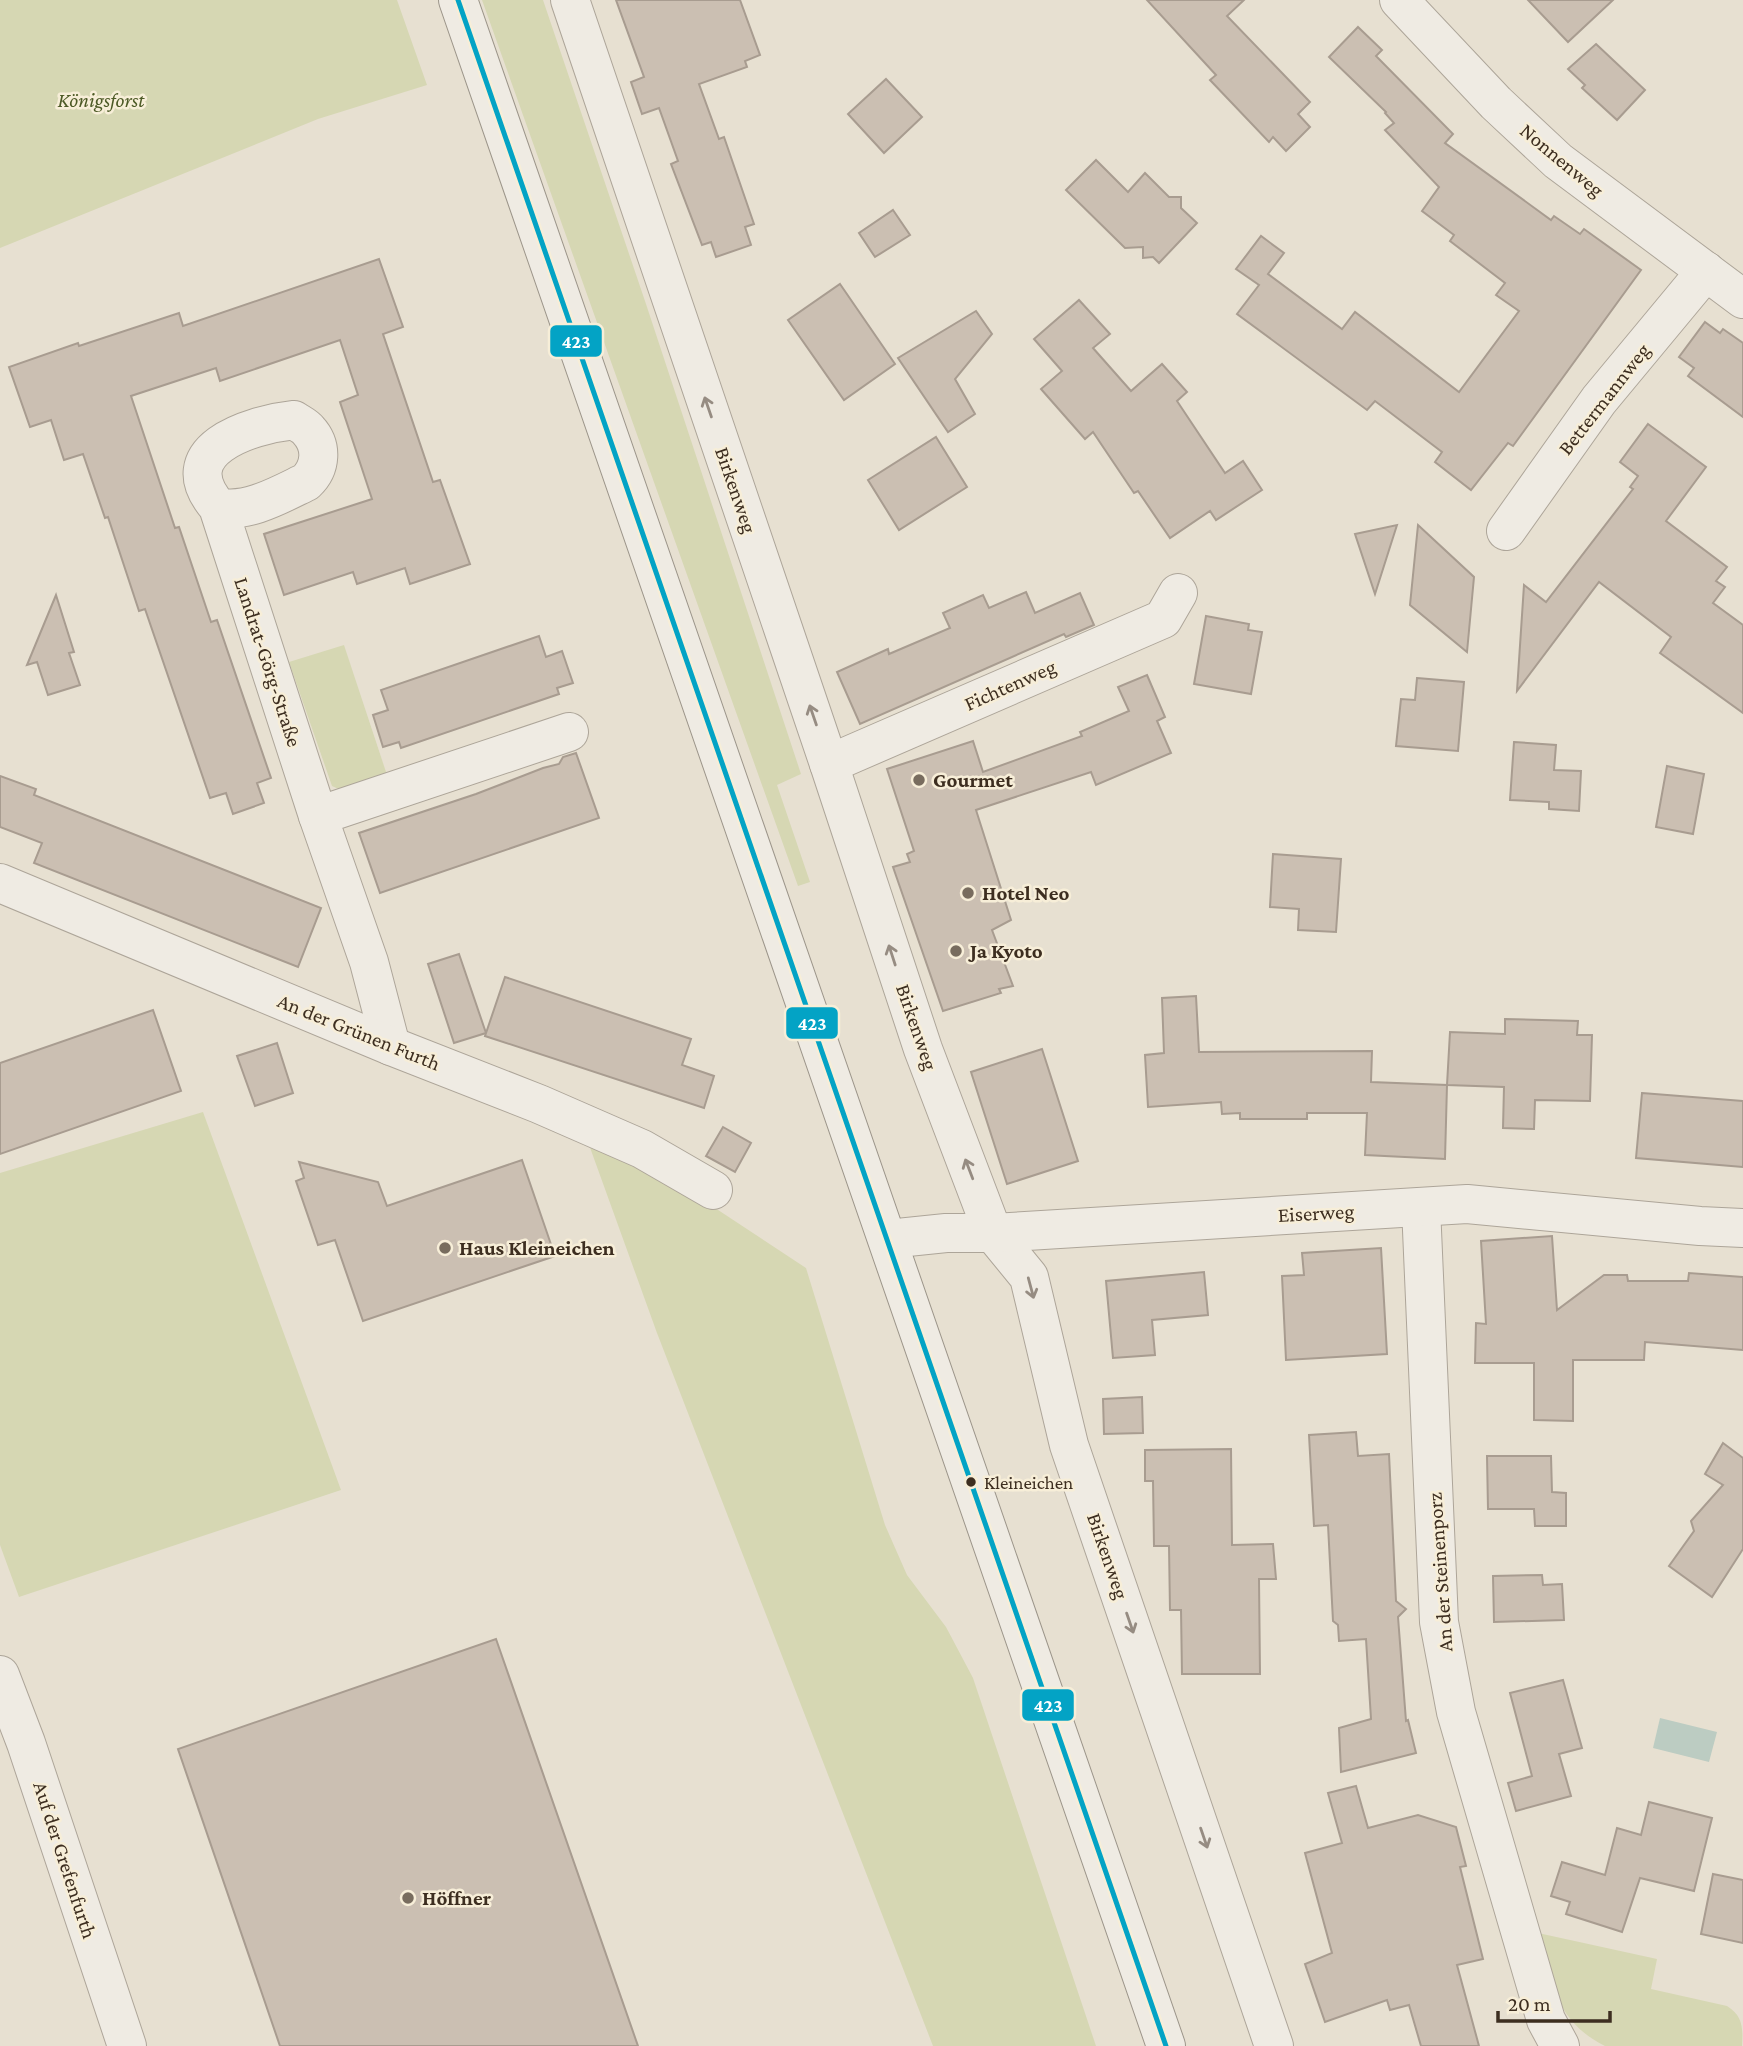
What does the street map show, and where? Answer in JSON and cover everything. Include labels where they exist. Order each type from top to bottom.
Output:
[{"type":"street","points":[[458,0],[1166,2046]]},
{"type":"street","name":"Birkenweg","points":[[570,0],[830,764],[923,1049],[993,1233],[1029,1277],[1069,1445],[1274,2046]]},
{"type":"street","name":"Nonnenweg","points":[[1399,0],[1496,103],[1558,161],[1743,299]]},
{"type":"street","name":"Bettermannweg","points":[[1506,531],[1600,400],[1706,271]]},
{"type":"street","name":"Landrat-Görg-Straße","points":[[218,507],[318,816],[369,962],[391,1046]]},
{"type":"street","name":"Fichtenweg","points":[[830,764],[1163,619],[1178,593]]},
{"type":"street","points":[[318,816],[569,732]]},
{"type":"street","name":"An der Grünen Furth","points":[[0,883],[391,1046],[539,1104],[642,1149],[713,1190]]},
{"type":"street","name":"Eiserweg","points":[[888,1239],[946,1233],[993,1233],[1466,1204],[1743,1228]]},
{"type":"street","name":"An der Steinenporz","points":[[1422,1207],[1439,1622],[1456,1712],[1546,2020],[1560,2046]]},
{"type":"street","name":"Auf der Grefenfurth","points":[[0,1675],[26,1743],[127,2046]]},
{"type":"green space","name":"Königsforst","points":[[0,0],[397,0],[427,85],[318,119],[0,248]]},
{"type":"green space","points":[[482,0],[543,0],[801,774],[777,785],[810,882],[798,886]]},
{"type":"green space","points":[[344,645],[388,778],[347,793],[332,786],[289,662]]},
{"type":"green space","points":[[203,1112],[341,1490],[19,1597],[0,1545],[0,1173]]},
{"type":"green space","points":[[588,1142],[709,1204],[806,1268],[885,1525],[907,1575],[946,1627],[973,1678],[1096,2046],[933,2046],[657,1333]]},
{"type":"green space","points":[[1538,1933],[1657,1959],[1651,1989],[1727,2006],[1741,2023],[1742,2046],[1605,2046],[1575,2025],[1566,2012],[1552,1984]]},
{"type":"shaded area","points":[[1660,1718],[1717,1732],[1709,1762],[1653,1748]]},
{"type":"building","points":[[616,0],[740,0],[760,55],[745,61],[747,67],[699,84],[719,139],[724,137],[754,224],[745,227],[751,245],[716,257],[711,242],[702,245],[671,164],[678,161],[659,108],[642,114],[631,82],[644,77]]},
{"type":"building","points":[[1147,0],[1244,0],[1227,16],[1310,102],[1298,114],[1310,127],[1286,151],[1273,137],[1269,142],[1210,80],[1216,75]]},
{"type":"building","points":[[1528,0],[1613,0],[1568,42]]},
{"type":"building","points":[[1358,27],[1382,50],[1376,56],[1453,134],[1445,143],[1551,220],[1554,216],[1580,234],[1584,229],[1641,270],[1513,446],[1508,443],[1471,490],[1435,462],[1442,452],[1375,401],[1367,410],[1237,314],[1259,285],[1236,269],[1261,236],[1284,253],[1268,274],[1342,329],[1355,312],[1459,392],[1519,311],[1496,295],[1505,283],[1450,241],[1454,235],[1422,211],[1439,187],[1385,130],[1394,123],[1386,112],[1329,57]]},
{"type":"building","points":[[1596,44],[1645,90],[1617,120],[1582,88],[1585,85],[1568,69]]},
{"type":"building","points":[[886,79],[922,117],[884,153],[848,114]]},
{"type":"building","points":[[1096,160],[1128,192],[1145,173],[1169,197],[1181,197],[1181,208],[1197,223],[1159,263],[1153,257],[1143,258],[1143,247],[1125,248],[1066,190]]},
{"type":"building","points":[[893,210],[910,235],[875,257],[859,233]]},
{"type":"building","points":[[379,259],[403,327],[383,334],[433,482],[440,480],[470,564],[410,584],[405,568],[357,584],[353,572],[284,595],[264,534],[372,499],[340,402],[358,395],[340,340],[220,381],[216,368],[131,396],[175,528],[179,527],[211,622],[217,620],[271,778],[257,783],[264,803],[233,814],[226,793],[210,798],[145,609],[139,611],[108,517],[105,518],[83,454],[64,460],[51,420],[30,427],[9,367],[179,313],[183,326]]},
{"type":"building","points":[[840,284],[895,364],[844,400],[788,320]]},
{"type":"building","points":[[1079,300],[1110,334],[1093,348],[1131,391],[1162,364],[1187,392],[1177,401],[1225,473],[1243,461],[1262,490],[1216,520],[1210,511],[1170,538],[1138,491],[1134,493],[1093,432],[1085,439],[1041,389],[1062,371],[1034,339]]},
{"type":"building","points":[[976,311],[992,334],[955,379],[975,414],[948,432],[898,358]]},
{"type":"building","points":[[1705,322],[1720,333],[1723,329],[1743,343],[1743,417],[1688,376],[1694,368],[1679,357]]},
{"type":"building","points":[[1648,424],[1706,467],[1666,521],[1727,567],[1716,581],[1725,587],[1713,603],[1743,625],[1743,713],[1660,653],[1671,637],[1599,582],[1517,691],[1524,585],[1546,602],[1633,489],[1630,487],[1638,476],[1620,462]]},
{"type":"building","points":[[936,437],[967,487],[899,530],[868,480]]},
{"type":"building","points":[[1397,525],[1375,594],[1355,534]]},
{"type":"building","points":[[1418,525],[1474,577],[1467,652],[1410,605]]},
{"type":"building","points":[[1026,592],[1035,613],[1080,593],[1094,625],[1066,637],[1064,634],[860,724],[837,672],[888,649],[889,654],[950,628],[943,613],[983,595],[989,608]]},
{"type":"building","points":[[56,595],[74,652],[69,653],[80,685],[48,695],[37,662],[27,665]]},
{"type":"building","points":[[1206,616],[1249,624],[1248,630],[1262,632],[1251,694],[1194,684]]},
{"type":"building","points":[[539,636],[546,657],[562,651],[573,683],[557,688],[559,694],[401,748],[399,742],[383,747],[373,715],[388,710],[381,690]]},
{"type":"building","points":[[1147,675],[1165,717],[1157,721],[1171,753],[1096,785],[1091,772],[976,810],[1011,920],[992,930],[1013,986],[999,989],[1001,993],[943,1011],[893,867],[910,862],[907,854],[914,851],[887,769],[973,741],[983,772],[1082,736],[1080,732],[1129,711],[1118,687]]},
{"type":"building","points":[[1417,678],[1464,682],[1458,751],[1396,746],[1401,699],[1415,700]]},
{"type":"building","points":[[1514,742],[1556,745],[1554,770],[1581,771],[1579,811],[1549,809],[1549,802],[1510,800]]},
{"type":"building","points":[[576,753],[599,818],[380,893],[359,833],[559,764],[563,757]]},
{"type":"building","points":[[1667,766],[1704,774],[1693,834],[1656,827]]},
{"type":"building","points":[[0,776],[36,789],[34,795],[321,908],[298,967],[34,863],[42,843],[0,827]]},
{"type":"building","points":[[1273,854],[1341,859],[1336,932],[1298,930],[1299,909],[1270,907]]},
{"type":"building","points":[[459,954],[486,1033],[454,1043],[428,964]]},
{"type":"building","points":[[505,977],[691,1039],[682,1065],[714,1076],[704,1108],[485,1036]]},
{"type":"building","points":[[1196,996],[1199,1052],[1372,1051],[1371,1082],[1447,1085],[1445,1159],[1365,1155],[1367,1113],[1307,1113],[1307,1119],[1240,1119],[1240,1113],[1222,1114],[1221,1102],[1148,1107],[1145,1055],[1164,1053],[1162,998]]},
{"type":"building","points":[[153,1010],[181,1091],[0,1154],[0,1063]]},
{"type":"building","points":[[1505,1019],[1578,1021],[1577,1035],[1592,1035],[1590,1101],[1535,1100],[1534,1129],[1503,1128],[1504,1087],[1447,1085],[1450,1032],[1505,1034]]},
{"type":"building","points":[[277,1043],[293,1093],[255,1106],[237,1056]]},
{"type":"building","points":[[1042,1049],[1078,1161],[1007,1184],[971,1072]]},
{"type":"building","points":[[1642,1093],[1743,1101],[1743,1167],[1636,1158]]},
{"type":"building","points":[[723,1127],[751,1143],[735,1172],[706,1156]]},
{"type":"building","name":"Haus Kleineichen","points":[[522,1160],[555,1256],[363,1321],[335,1240],[318,1245],[296,1181],[304,1178],[299,1162],[378,1182],[387,1206]]},
{"type":"building","points":[[1552,1236],[1557,1310],[1604,1275],[1627,1275],[1628,1281],[1688,1281],[1689,1273],[1743,1277],[1743,1350],[1645,1342],[1644,1360],[1573,1360],[1573,1421],[1534,1420],[1534,1363],[1475,1363],[1476,1323],[1486,1324],[1481,1241]]},
{"type":"building","points":[[1381,1248],[1387,1354],[1286,1360],[1282,1276],[1304,1275],[1302,1253]]},
{"type":"building","points":[[1204,1272],[1208,1315],[1152,1320],[1155,1355],[1113,1358],[1106,1281]]},
{"type":"building","points":[[1142,1397],[1143,1433],[1104,1434],[1103,1399]]},
{"type":"building","points":[[1356,1432],[1358,1456],[1389,1454],[1396,1601],[1406,1609],[1398,1617],[1406,1721],[1408,1720],[1416,1753],[1341,1772],[1339,1728],[1371,1719],[1366,1639],[1339,1641],[1338,1625],[1333,1621],[1328,1525],[1314,1526],[1309,1435]]},
{"type":"building","points":[[1723,1443],[1743,1458],[1743,1549],[1712,1597],[1669,1566],[1694,1531],[1691,1521],[1723,1485],[1705,1474]]},
{"type":"building","points":[[1231,1449],[1232,1545],[1273,1544],[1276,1579],[1259,1579],[1260,1674],[1182,1674],[1181,1610],[1170,1610],[1169,1546],[1154,1546],[1153,1481],[1145,1481],[1145,1450]]},
{"type":"building","points":[[1487,1456],[1551,1456],[1552,1492],[1566,1493],[1566,1526],[1535,1526],[1534,1509],[1488,1509]]},
{"type":"building","points":[[1542,1575],[1543,1585],[1562,1584],[1564,1620],[1494,1622],[1493,1576]]},
{"type":"building","name":"Höffner","points":[[496,1639],[638,2046],[280,2046],[178,1749]]},
{"type":"building","points":[[1563,1680],[1582,1748],[1559,1754],[1571,1796],[1516,1811],[1508,1783],[1532,1776],[1510,1693]]},
{"type":"building","points":[[1356,1786],[1368,1828],[1418,1815],[1456,1827],[1466,1866],[1460,1867],[1483,1959],[1457,1965],[1479,2046],[1421,2046],[1409,2005],[1390,2010],[1387,2000],[1325,2022],[1305,1964],[1332,1953],[1305,1853],[1342,1843],[1328,1793]]},
{"type":"building","points":[[1649,1802],[1712,1818],[1694,1891],[1640,1878],[1622,1932],[1566,1914],[1570,1902],[1551,1896],[1562,1862],[1605,1875],[1617,1828],[1641,1835]]},
{"type":"building","points":[[1713,1874],[1743,1880],[1743,1943],[1701,1934]]},
{"type":"transit line","name":"423","points":[[458,0],[1166,2046]]},
{"type":"place","name":"Gourmet","points":[[919,780]]},
{"type":"place","name":"Hotel Neo","points":[[968,893]]},
{"type":"place","name":"Ja Kyoto","points":[[956,951]]},
{"type":"place","name":"Haus Kleineichen","points":[[445,1248]]},
{"type":"place","name":"Kleineichen","points":[[971,1482]]},
{"type":"place","name":"Höffner","points":[[408,1898]]}]
